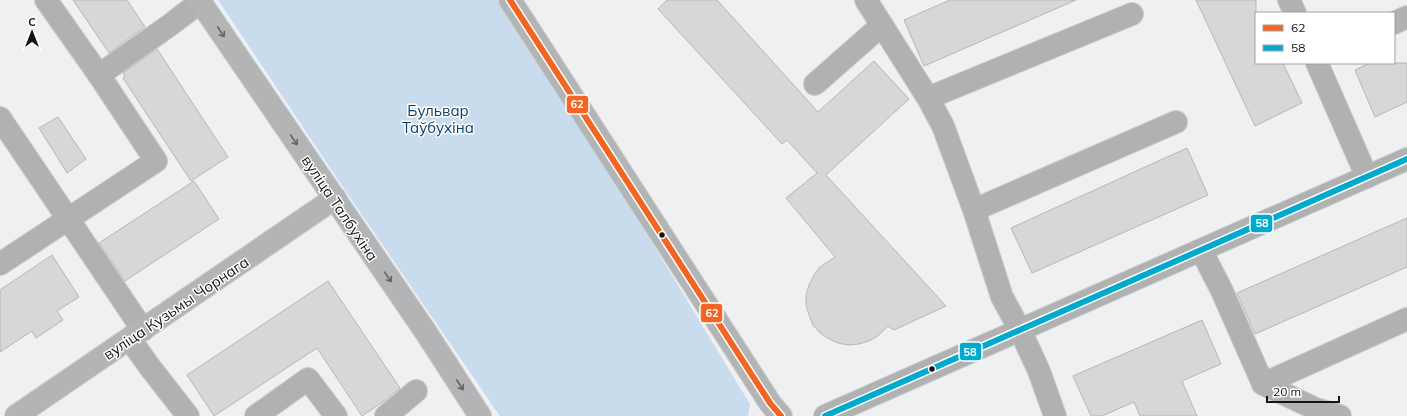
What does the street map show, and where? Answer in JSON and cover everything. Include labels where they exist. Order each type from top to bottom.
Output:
[{"type":"main road","points":[[510,0],[770,403],[781,416]]},
{"type":"main road","name":"вуліца Талбухіна","points":[[199,1],[335,198],[427,334],[480,416]]},
{"type":"main road","name":"вуліца Кузьмы Чорнага","points":[[16,416],[335,198]]},
{"type":"street","points":[[0,264],[156,161],[99,75],[46,0]]},
{"type":"street","points":[[866,0],[928,98],[943,126],[974,210],[1002,296],[1039,371],[1055,416]]},
{"type":"street","points":[[1289,0],[1295,12]]},
{"type":"street","points":[[99,75],[170,25],[199,1]]},
{"type":"street","points":[[928,98],[1132,14]]},
{"type":"street","points":[[1395,23],[1407,17]]},
{"type":"street","points":[[815,84],[882,25]]},
{"type":"street","points":[[1317,64],[1367,177]]},
{"type":"street","points":[[0,118],[68,219],[136,335],[149,366],[188,416]]},
{"type":"street","points":[[974,210],[1176,122]]},
{"type":"street","points":[[824,416],[1407,159]]},
{"type":"street","points":[[1201,250],[1222,291],[1263,384],[1316,409],[1340,416]]},
{"type":"street","points":[[1263,384],[1407,320]]},
{"type":"street","points":[[256,416],[308,379],[336,416]]},
{"type":"street","points":[[386,416],[416,390]]},
{"type":"green space","name":"Бульвар Таўбухіна","points":[[218,0],[501,0],[550,74],[750,404],[748,416],[500,416],[349,196]]},
{"type":"building","points":[[73,0],[127,0],[145,27],[109,53]]},
{"type":"building","points":[[667,0],[717,0],[818,112],[874,61],[909,99],[826,175],[946,306],[894,330],[888,326],[878,336],[859,344],[848,345],[838,343],[820,333],[813,325],[809,315],[806,305],[806,295],[814,275],[820,267],[835,257],[786,198],[817,173],[787,140],[782,144],[658,9]]},
{"type":"building","points":[[950,0],[1076,0],[924,66],[904,20]]},
{"type":"building","points":[[1196,0],[1256,0],[1255,64],[1283,64],[1302,103],[1255,126]]},
{"type":"building","points":[[157,49],[228,157],[191,181],[123,78],[125,76],[123,73]]},
{"type":"building","points":[[1407,63],[1407,102],[1375,117],[1355,70],[1368,64]]},
{"type":"building","points":[[58,117],[86,159],[67,173],[39,128]]},
{"type":"building","points":[[1187,148],[1208,195],[1032,273],[1011,228]]},
{"type":"building","points":[[194,181],[219,219],[125,281],[99,243]]},
{"type":"building","points":[[1407,218],[1407,267],[1255,334],[1237,293]]},
{"type":"building","points":[[52,255],[79,297],[57,311],[63,320],[36,338],[32,331],[0,352],[0,290]]},
{"type":"building","points":[[328,281],[400,388],[362,416],[317,348],[214,416],[187,375]]},
{"type":"building","points":[[1202,320],[1221,364],[1182,381],[1197,416],[1140,416],[1134,402],[1102,416],[1091,416],[1073,376]]},
{"type":"transit line","name":"62","points":[[510,0],[770,403],[781,416]]},
{"type":"transit line","name":"58","points":[[825,416],[1407,159]]}]
